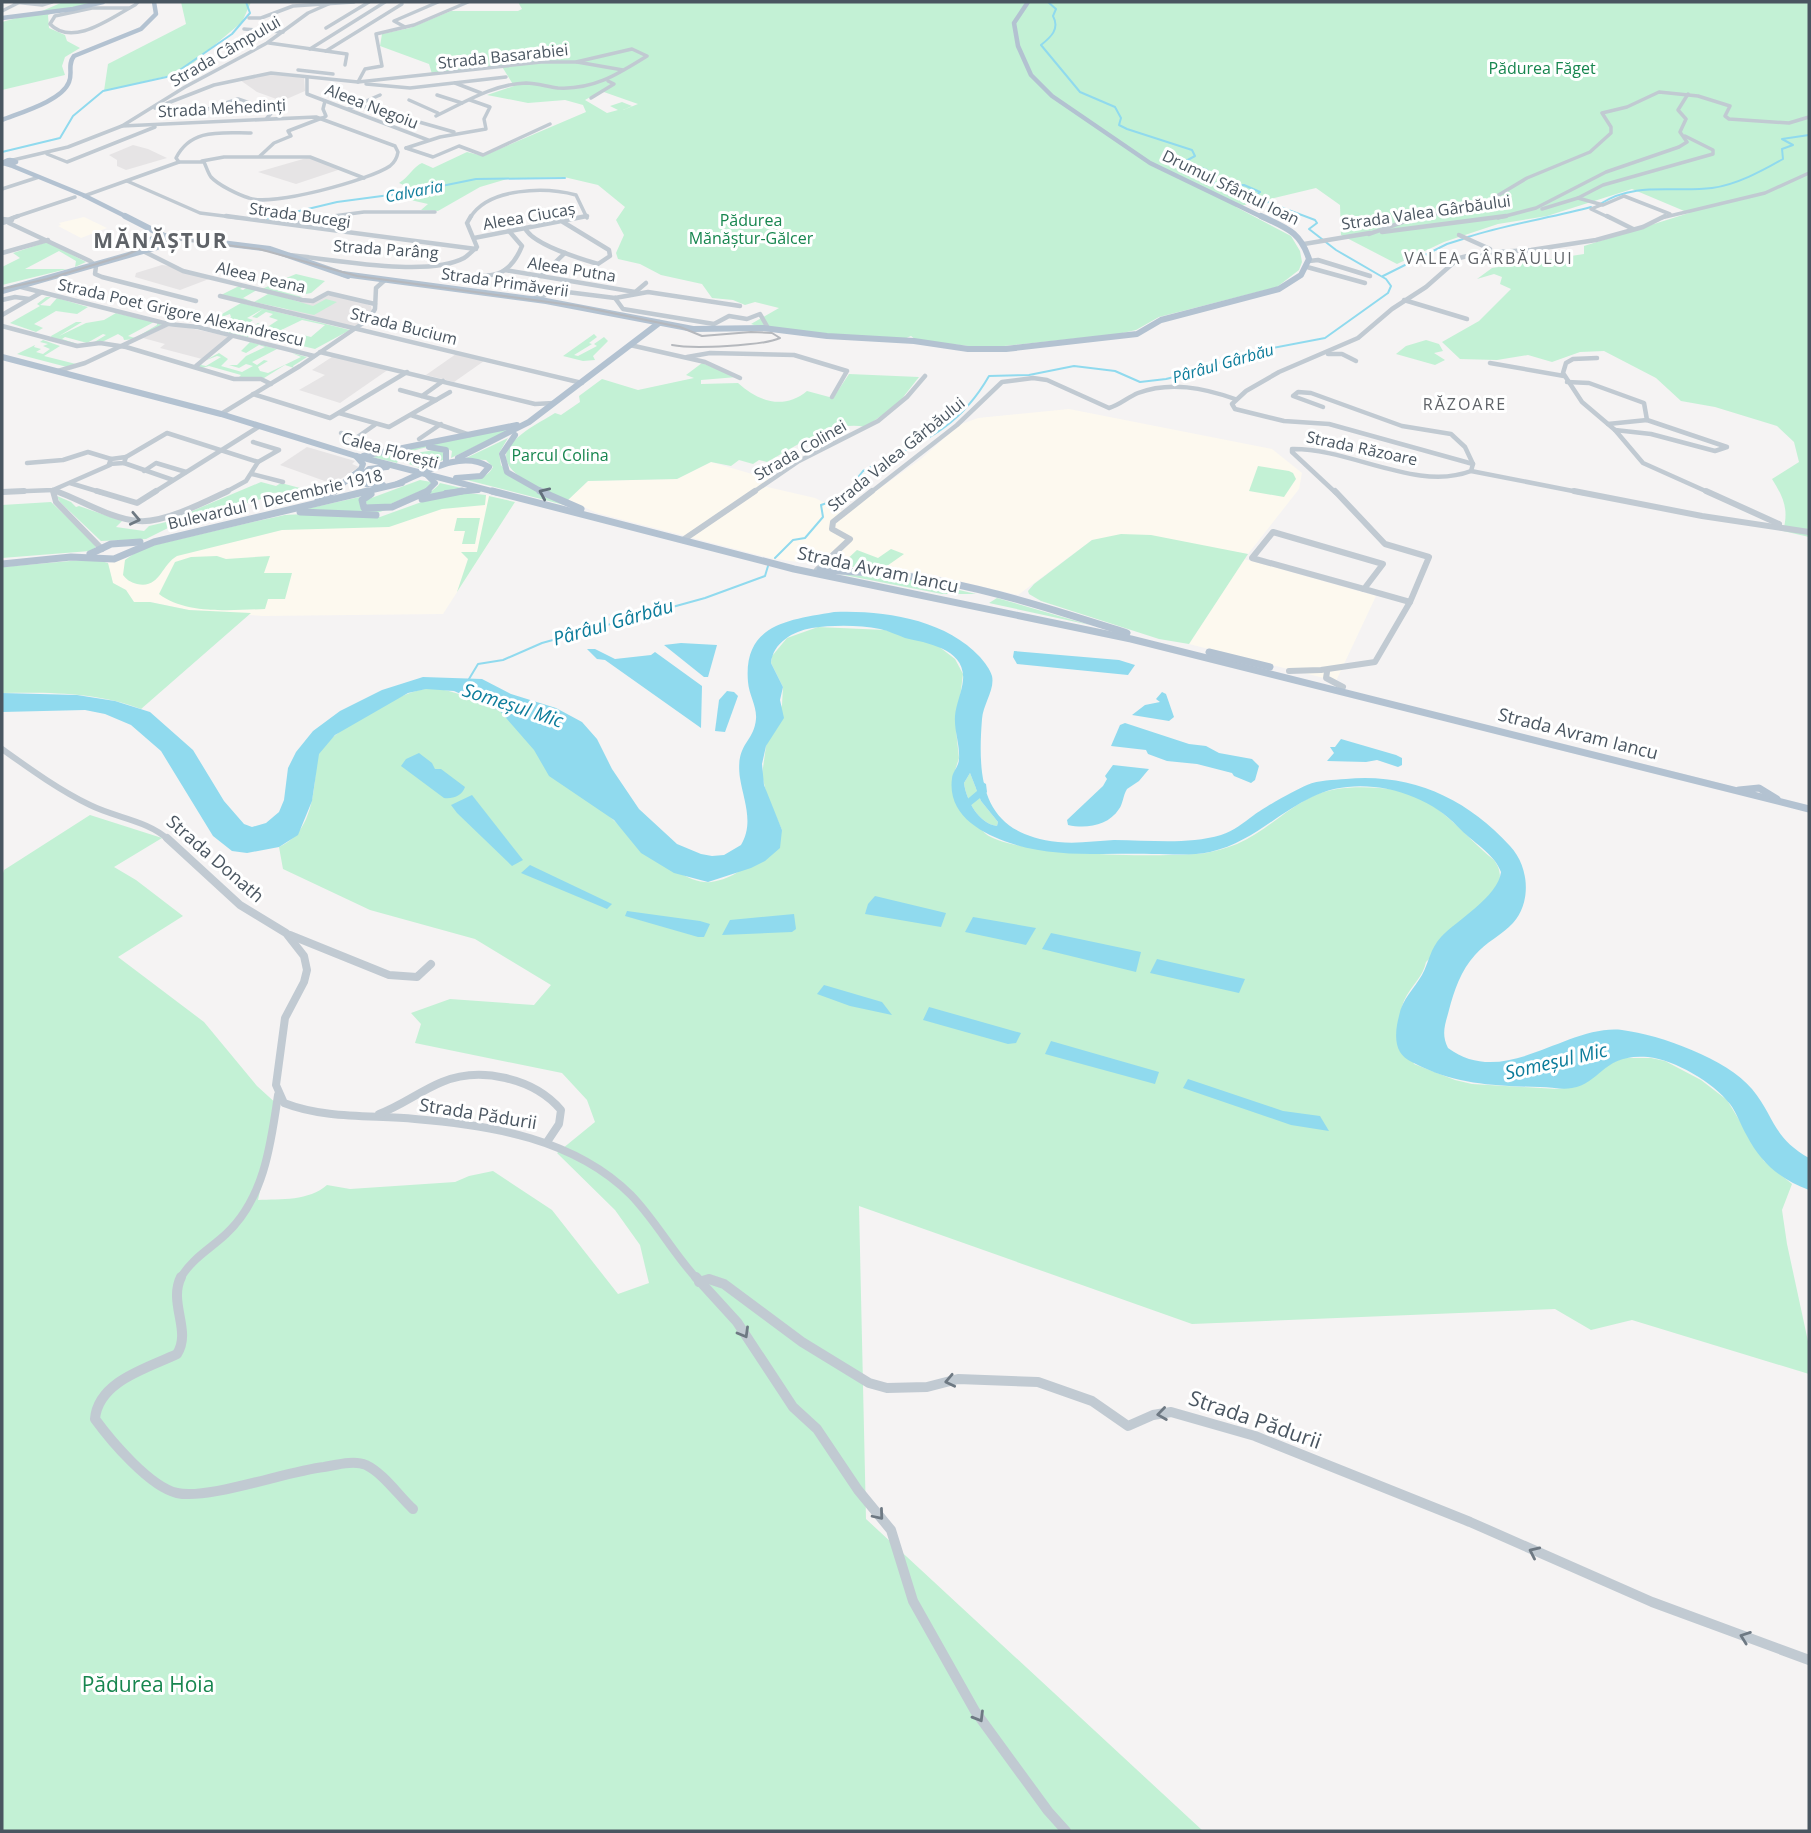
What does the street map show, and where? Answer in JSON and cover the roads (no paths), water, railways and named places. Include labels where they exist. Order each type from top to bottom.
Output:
[{"type":"main road","points":[[2,18],[73,9],[103,2]]},
{"type":"main road","points":[[2,120],[60,93],[69,83],[69,65],[72,58],[147,24],[156,14],[154,2]]},
{"type":"main road","name":"Drumul Sfântul Ioan","points":[[1028,2],[1014,24],[1018,46],[1031,75],[1052,96],[1146,161],[1286,227],[1298,235],[1304,244],[1308,264]]},
{"type":"main road","points":[[8,163],[172,240],[164,244]]},
{"type":"main road","points":[[150,228],[152,240]]},
{"type":"main road","name":"Strada Primăverii","points":[[115,258],[152,240],[169,237],[306,260]]},
{"type":"main road","name":"Strada Primăverii","points":[[152,240],[153,244],[206,242]]},
{"type":"main road","name":"Strada Primăverii","points":[[2,289],[21,287],[164,244]]},
{"type":"main road","name":"Strada Primăverii","points":[[247,248],[270,249],[355,278],[532,299],[661,324]]},
{"type":"main road","points":[[606,521],[528,486],[507,472],[502,460],[505,447],[529,422],[661,324],[703,330],[768,328],[972,349],[1041,347],[1137,334],[1161,320],[1276,290],[1296,279],[1308,264]]},
{"type":"main road","name":"Strada Primăverii","points":[[2,289],[36,282]]},
{"type":"main road","name":"Strada Primăverii","points":[[617,314],[633,320],[661,324]]},
{"type":"main road","points":[[633,320],[647,326],[646,333]]},
{"type":"main road","name":"Calea Florești","points":[[2,357],[221,414],[356,456],[770,563]]},
{"type":"main road","points":[[356,456],[529,422]]},
{"type":"main road","points":[[423,473],[435,483],[427,492],[379,511],[367,510],[362,506],[366,496],[446,463],[529,422]]},
{"type":"main road","points":[[413,470],[401,463],[400,458],[416,449],[437,447],[447,452],[446,463]]},
{"type":"main road","points":[[286,511],[335,491],[362,467],[362,461],[356,456]]},
{"type":"main road","points":[[434,476],[473,478],[489,469],[486,464],[477,460],[446,463]]},
{"type":"main road","points":[[402,482],[370,485],[361,477],[366,470],[380,466],[413,470]]},
{"type":"main road","name":"Bulevardul 1 Decembrie 1918","points":[[102,552],[118,558],[130,550],[154,542],[402,482]]},
{"type":"main road","points":[[256,518],[324,511],[376,515],[438,495],[486,490]]},
{"type":"main road","name":"Bulevardul 1 Decembrie 1918","points":[[2,564],[102,552],[115,543],[154,542]]},
{"type":"main road","points":[[124,544],[130,550]]},
{"type":"main road","name":"Strada Avram Iancu","points":[[770,563],[817,570],[896,574],[949,583],[1080,617],[1145,638],[1315,676],[1420,710]]},
{"type":"main road","name":"Strada Avram Iancu","points":[[770,563],[1090,630],[1809,809]]},
{"type":"main road","points":[[865,572],[950,585],[975,592],[980,597],[969,602],[933,598]]},
{"type":"main road","points":[[1080,617],[996,597],[986,603],[992,607],[1063,621],[1090,630]]},
{"type":"street","points":[[14,2],[42,5],[52,2]]},
{"type":"street","points":[[2,11],[20,2]]},
{"type":"street","points":[[129,8],[101,6],[53,17],[50,24],[67,33],[82,32],[129,8],[138,2]]},
{"type":"street","name":"Strada Câmpului","points":[[8,163],[46,153],[122,126],[155,108],[186,86],[268,43],[308,13],[332,2]]},
{"type":"street","points":[[249,18],[261,19],[293,6],[354,2]]},
{"type":"street","points":[[326,28],[369,2]]},
{"type":"street","points":[[310,49],[385,2]]},
{"type":"street","points":[[405,27],[394,22],[438,2]]},
{"type":"street","points":[[357,82],[365,69],[382,66],[375,35],[405,27],[468,2]]},
{"type":"street","points":[[326,51],[402,4]]},
{"type":"street","points":[[244,29],[284,32]]},
{"type":"street","points":[[268,43],[348,54],[345,65]]},
{"type":"street","name":"Strada Basarabiei","points":[[357,82],[544,62],[576,62],[632,49],[647,56],[624,70]]},
{"type":"street","points":[[576,62],[624,70]]},
{"type":"street","points":[[497,68],[512,86]]},
{"type":"street","points":[[288,73],[294,70],[333,74]]},
{"type":"street","points":[[409,100],[437,114],[481,93],[528,83],[559,88],[583,87],[608,81],[624,70]]},
{"type":"street","points":[[155,108],[223,83],[262,74],[288,73],[307,78],[406,88],[506,76]]},
{"type":"street","points":[[449,74],[453,82],[481,93]]},
{"type":"street","name":"Aleea Negoiu","points":[[307,78],[307,94],[428,140]]},
{"type":"street","points":[[591,98],[614,84],[608,81]]},
{"type":"street","points":[[1369,234],[1420,216],[1482,205],[1527,178],[1590,152],[1611,133],[1602,113],[1627,107],[1654,93],[1688,94],[1729,106],[1725,116],[1729,119],[1789,123],[1809,117]]},
{"type":"street","points":[[1521,212],[1556,206],[1603,185],[1713,154],[1713,150],[1681,134],[1686,120],[1678,110],[1688,94]]},
{"type":"street","points":[[348,109],[380,95]]},
{"type":"street","points":[[437,95],[463,103]]},
{"type":"street","points":[[242,115],[221,118],[202,111],[238,99],[274,112],[267,118]]},
{"type":"street","name":"Strada Câmpului","points":[[166,100],[173,102]]},
{"type":"street","points":[[201,161],[206,163],[207,173],[211,177],[255,200],[299,195],[364,178],[390,166],[396,160],[398,150],[428,140],[474,133],[487,127],[484,119],[490,107],[470,100]]},
{"type":"street","points":[[260,156],[274,143],[291,136],[288,131],[326,116],[323,109],[325,101]]},
{"type":"street","name":"Aleea Negoiu","points":[[360,104],[385,114]]},
{"type":"street","name":"Strada Mehedinți","points":[[122,126],[221,118],[323,118],[395,146],[398,150]]},
{"type":"street","points":[[426,124],[434,120],[429,118],[417,123],[458,134]]},
{"type":"street","points":[[224,134],[228,120]]},
{"type":"street","points":[[46,153],[67,162],[158,124]]},
{"type":"street","points":[[407,148],[433,157],[459,146],[483,155],[550,124]]},
{"type":"street","points":[[179,162],[176,158],[186,141],[224,134],[251,133]]},
{"type":"street","name":"Strada Valea Gârbăului","points":[[1304,244],[1521,212],[1550,202],[1615,168],[1653,158],[1682,145],[1687,142],[1681,134]]},
{"type":"street","points":[[416,152],[418,159]]},
{"type":"street","points":[[10,221],[179,162],[224,157],[310,158],[364,178]]},
{"type":"street","points":[[1477,253],[1524,251],[1584,243],[1633,230],[1670,214],[1765,193],[1809,173]]},
{"type":"street","points":[[2,189],[39,177]]},
{"type":"street","name":"Strada Bucegi","points":[[127,181],[200,214],[476,250]]},
{"type":"street","name":"Aleea Ciucaș","points":[[554,189],[569,192],[579,198],[589,218],[565,221],[474,238],[467,223],[470,215],[490,201],[515,194],[554,189]]},
{"type":"street","points":[[1633,230],[1591,209],[1624,196],[1670,214]]},
{"type":"street","points":[[1578,198],[1600,205]]},
{"type":"street","points":[[291,225],[320,216],[371,210],[435,212]]},
{"type":"street","points":[[2,220],[10,221],[95,264],[95,274],[196,301]]},
{"type":"street","points":[[525,228],[535,237],[565,253],[598,264],[610,256],[609,250],[565,221]]},
{"type":"street","points":[[505,271],[519,255],[522,246],[509,231]]},
{"type":"street","points":[[474,238],[476,250]]},
{"type":"street","points":[[1235,400],[1279,372],[1358,338],[1404,300],[1426,287],[1453,261],[1490,248],[1475,240],[1465,239]]},
{"type":"street","points":[[2,253],[49,240]]},
{"type":"street","name":"Strada Parâng","points":[[306,260],[323,257],[432,267],[456,262],[476,250]]},
{"type":"street","name":"Aleea Peana","points":[[143,251],[183,271],[310,301],[328,293],[375,307]]},
{"type":"street","points":[[541,276],[565,253]]},
{"type":"street","points":[[1308,264],[1318,260],[1370,276]]},
{"type":"street","points":[[1308,264],[1366,283]]},
{"type":"street","name":"Aleea Putna","points":[[460,274],[489,278],[505,271],[632,292]]},
{"type":"street","points":[[221,414],[357,328],[375,307],[376,288],[386,281]]},
{"type":"street","points":[[532,299],[559,291],[615,298],[622,297],[646,283]]},
{"type":"street","name":"Strada Poet Grigore Alexandrescu","points":[[21,287],[168,324],[198,327],[314,356]]},
{"type":"street","points":[[2,315],[42,292]]},
{"type":"street","points":[[632,292],[740,306]]},
{"type":"street","name":"Strada Bucium","points":[[220,296],[582,383]]},
{"type":"street","points":[[2,300],[15,297],[30,299]]},
{"type":"street","points":[[615,298],[623,309],[714,324],[729,316],[747,319],[760,314],[768,328]]},
{"type":"street","points":[[1404,300],[1467,318]]},
{"type":"street","points":[[677,327],[686,320]]},
{"type":"street","points":[[58,371],[85,363],[168,324]]},
{"type":"street","points":[[2,326],[74,346],[102,343],[121,347],[196,366],[198,369],[234,379],[261,379],[271,384]]},
{"type":"street","points":[[196,366],[232,336]]},
{"type":"street","points":[[630,345],[687,357],[713,365],[740,378]]},
{"type":"street","name":"Strada Poet Grigore Alexandrescu","points":[[320,352],[535,404],[554,403]]},
{"type":"street","points":[[687,357],[710,353],[801,356],[848,371],[832,397]]},
{"type":"street","points":[[1314,357],[1337,353],[1356,361]]},
{"type":"street","points":[[1597,358],[1573,359],[1563,369],[1565,379],[1581,402],[1615,430],[1643,463],[1782,527],[1809,532]]},
{"type":"street","points":[[1489,363],[1589,383],[1644,403],[1647,420]]},
{"type":"street","points":[[339,413],[407,372]]},
{"type":"street","name":"Strada Colinei","points":[[683,540],[799,461],[878,421],[907,397],[925,376]]},
{"type":"street","name":"Strada Valea Gârbăului","points":[[817,570],[850,539],[832,529],[833,522],[948,432],[1002,382],[1047,380],[1109,408],[1140,393],[1178,386],[1205,388],[1235,400]]},
{"type":"street","points":[[422,396],[443,381]]},
{"type":"street","points":[[400,390],[436,400]]},
{"type":"street","points":[[411,415],[450,392]]},
{"type":"street","name":"Strada Răzoare","points":[[1323,407],[1293,396],[1300,392],[1306,393],[1338,401],[1401,425],[1447,432],[1465,447],[1472,467]]},
{"type":"street","name":"Calea Florești","points":[[253,394],[328,418],[339,413],[389,428],[411,415]]},
{"type":"street","name":"Strada Răzoare","points":[[1235,400],[1233,408],[1243,411],[1290,422],[1329,424],[1472,467],[1702,516],[1782,527]]},
{"type":"street","points":[[535,404],[542,408],[542,412]]},
{"type":"street","points":[[411,415],[465,434]]},
{"type":"street","points":[[1608,424],[1647,420],[1727,447],[1715,451],[1651,434],[1615,430]]},
{"type":"street","name":"Calea Florești","points":[[341,433],[356,438],[376,424]]},
{"type":"street","points":[[419,439],[441,424]]},
{"type":"street","points":[[70,483],[134,504],[260,426]]},
{"type":"street","points":[[2,492],[52,490],[111,462],[125,460],[167,433],[258,463]]},
{"type":"street","points":[[52,490],[128,518],[149,521],[234,488],[252,474],[258,463],[279,450],[253,442]]},
{"type":"street","name":"Strada Răzoare","points":[[1327,670],[1375,662],[1410,602],[1429,557],[1395,548],[1382,541],[1291,450],[1298,448],[1336,454],[1435,477],[1456,477],[1472,467]]},
{"type":"street","points":[[27,463],[63,460],[88,452],[111,462]]},
{"type":"street","points":[[125,460],[144,471],[173,480]]},
{"type":"street","points":[[144,471],[156,463],[186,472]]},
{"type":"street","points":[[252,474],[283,482]]},
{"type":"street","points":[[52,490],[56,502],[95,540],[102,552]]},
{"type":"street","points":[[1364,590],[1383,564],[1273,532],[1252,558],[1364,590],[1410,602]]},
{"type":"street","points":[[95,540],[115,543]]},
{"type":"street","points":[[1315,676],[1327,670]]},
{"type":"street","points":[[1327,670],[1326,678],[1343,687]]},
{"type":"street","name":"Strada Donath","points":[[2,748],[32,771],[91,806],[157,829],[240,905],[286,933],[304,956],[307,970],[304,982],[285,1018],[276,1079],[278,1094]]},
{"type":"street","points":[[286,933],[389,975],[417,977],[431,964]]},
{"type":"street","points":[[374,1116],[452,1078],[469,1076],[501,1079],[533,1086],[554,1099],[561,1110],[559,1124],[547,1142]]},
{"type":"street","points":[[278,1094],[266,1156],[258,1188],[251,1202],[229,1232],[195,1258],[178,1285],[174,1303],[184,1337],[183,1346],[177,1354],[112,1388],[97,1404],[95,1419],[110,1439],[156,1482],[177,1493],[204,1493],[306,1469],[354,1463],[366,1465],[413,1509]]},
{"type":"street","name":"Strada Pădurii","points":[[278,1094],[287,1105],[307,1112],[374,1116],[484,1129],[547,1142],[583,1159],[631,1195],[699,1282],[737,1322],[789,1402],[817,1429],[858,1490],[891,1530],[913,1601],[975,1712],[1048,1811],[1066,1831]]},
{"type":"street","name":"Strada Pădurii","points":[[699,1282],[709,1279],[724,1284],[802,1342],[869,1383],[887,1388],[930,1386],[958,1379],[1038,1382],[1091,1401],[1128,1426],[1163,1412],[1179,1413],[1255,1436],[1470,1522],[1652,1602],[1809,1660]]},
{"type":"water","points":[[834,612],[873,613],[912,620],[949,634],[980,657],[992,676],[982,719],[981,764],[984,784],[990,802],[1000,816],[1014,828],[1033,837],[1072,843],[1208,838],[1230,831],[1302,787],[1331,780],[1393,780],[1436,792],[1456,802],[1475,814],[1510,846],[1521,864],[1526,884],[1523,905],[1513,923],[1479,950],[1462,974],[1445,1025],[1444,1034],[1448,1048],[1470,1059],[1491,1062],[1513,1059],[1579,1036],[1622,1030],[1655,1037],[1692,1050],[1727,1068],[1752,1089],[1781,1134],[1809,1158],[1809,1190],[1781,1176],[1765,1162],[1732,1108],[1714,1088],[1681,1067],[1659,1059],[1621,1059],[1582,1085],[1564,1089],[1465,1081],[1422,1067],[1402,1055],[1397,1044],[1396,1030],[1405,999],[1422,975],[1437,942],[1485,899],[1493,890],[1501,872],[1488,854],[1444,814],[1427,803],[1409,795],[1369,787],[1330,790],[1299,804],[1238,842],[1225,848],[1196,854],[1062,853],[1010,843],[988,834],[968,821],[955,802],[952,778],[959,762],[959,753],[955,716],[963,680],[958,661],[943,649],[883,630],[846,626],[812,628],[791,635],[780,644],[771,663],[783,687],[780,700],[784,718],[766,746],[762,764],[764,785],[782,830],[780,848],[765,861],[751,868],[708,882],[674,873],[641,853],[614,820],[549,776],[534,750],[500,711],[454,691],[426,689],[408,693],[335,735],[319,754],[312,801],[298,835],[279,847],[247,853],[232,851],[213,836],[161,751],[131,725],[105,714],[85,710],[2,712],[2,693],[77,695],[115,701],[150,712],[193,750],[224,801],[244,824],[252,827],[266,823],[279,812],[284,800],[288,768],[296,752],[313,731],[340,711],[382,690],[423,677],[482,679],[511,694],[556,708],[582,722],[597,739],[612,769],[639,809],[677,844],[701,854],[724,855],[741,845],[747,829],[747,812],[739,766],[742,750],[755,727],[756,719],[748,682],[748,663],[753,648],[761,636],[785,622]],"holes":[[[970,773],[981,801],[998,822],[997,826],[979,816],[967,797],[964,783]]]},
{"type":"water","points":[[664,645],[717,645],[708,677],[704,677]]},
{"type":"water","points":[[587,649],[595,649],[615,659],[651,655],[655,652],[702,686],[701,728],[605,660],[597,659]]},
{"type":"water","points":[[1014,651],[1119,660],[1135,665],[1128,675],[1017,664],[1013,657]]},
{"type":"water","points":[[727,691],[738,696],[725,732],[715,731],[719,700]]},
{"type":"water","points":[[1162,692],[1166,694],[1174,717],[1169,721],[1132,715],[1145,705],[1160,702],[1156,699]]},
{"type":"water","points":[[1125,723],[1189,744],[1206,746],[1219,753],[1252,759],[1259,766],[1255,780],[1251,783],[1232,773],[1197,764],[1167,761],[1148,754],[1146,750],[1111,746],[1120,725]]},
{"type":"water","points":[[1341,739],[1396,755],[1402,758],[1402,765],[1398,767],[1377,760],[1327,761],[1334,753],[1330,747],[1335,747]]},
{"type":"water","points":[[419,753],[432,763],[435,769],[441,769],[465,787],[462,793],[444,798],[401,766],[406,759]]},
{"type":"water","points":[[1113,765],[1149,769],[1139,781],[1127,789],[1120,807],[1109,819],[1089,826],[1068,825],[1067,820],[1103,786],[1107,779],[1105,776]]},
{"type":"water","points":[[472,795],[523,860],[512,866],[451,805]]},
{"type":"water","points":[[530,865],[612,904],[607,909],[521,873]]},
{"type":"water","points":[[875,896],[946,913],[941,927],[865,914],[868,904]]},
{"type":"water","points":[[627,911],[710,924],[704,937],[698,937],[625,916]]},
{"type":"water","points":[[794,914],[796,929],[792,932],[722,935],[730,920]]},
{"type":"water","points":[[973,917],[1036,928],[1026,945],[965,932]]},
{"type":"water","points":[[1051,933],[1141,952],[1136,972],[1042,949]]},
{"type":"water","points":[[1157,959],[1245,979],[1239,993],[1150,973]]},
{"type":"water","points":[[824,985],[882,1002],[892,1015],[850,1006],[817,994]]},
{"type":"water","points":[[929,1007],[1021,1033],[1016,1043],[1008,1044],[923,1020]]},
{"type":"water","points":[[1051,1041],[1159,1072],[1155,1084],[1045,1054]]},
{"type":"water","points":[[1188,1079],[1283,1111],[1320,1116],[1329,1131],[1291,1125],[1183,1088]]},
{"type":"waterway","points":[[2,152],[60,138],[73,116],[103,91],[171,76],[232,34],[250,13],[246,2]]},
{"type":"waterway","name":"Pârâul Gârbău","points":[[775,558],[793,540],[805,538],[823,517],[821,505],[839,499],[863,483],[859,476],[863,471],[919,443],[950,423],[964,411],[989,376],[1029,375],[1074,366],[1115,371],[1140,382],[1166,379],[1199,371],[1241,354],[1325,338],[1388,293],[1391,286],[1386,279],[1336,250],[1309,229],[1317,223],[1315,220],[1254,197],[1260,192],[1244,185],[1216,186],[1207,170],[1184,162],[1195,156],[1192,150],[1119,125],[1121,118],[1115,107],[1080,92],[1041,45],[1055,29],[1053,16],[1056,9],[1048,2]]},
{"type":"waterway","name":"Pârâul Gârbău","points":[[1600,204],[1627,192],[1712,188],[1730,184],[1783,159],[1782,149],[1793,145],[1782,139],[1809,135]]},
{"type":"waterway","name":"Calvaria","points":[[266,219],[337,202],[412,192],[476,179],[565,178]]},
{"type":"waterway","name":"Pârâul Gârbău","points":[[1468,237],[1591,207]]},
{"type":"waterway","name":"Pârâul Gârbău","points":[[1383,276],[1447,244],[1463,239]]},
{"type":"waterway","name":"Pârâul Gârbău","points":[[469,679],[478,664],[503,660],[542,643],[705,598],[765,576],[768,566]]},
{"type":"waterway","name":"Someșul Mic","points":[[967,804],[982,792],[981,784]]},
{"type":"tram line","points":[[2,289],[47,279],[126,255],[157,241],[177,239],[259,249],[357,276],[578,306],[680,327],[702,336],[751,332],[772,333],[780,338],[727,346],[672,345]]},
{"type":"district","name":"MĂNĂȘTUR","points":[[161,241]]},
{"type":"district","name":"VALEA GÂRBĂULUI","points":[[1489,258]]},
{"type":"district","name":"RĂZOARE","points":[[1465,404]]},
{"type":"park label","name":"Pădurea Făget","points":[[1542,68]]},
{"type":"park label","name":"Pădurea Mănăștur-Gălcer","points":[[751,229]]},
{"type":"park label","name":"Parcul Colina","points":[[560,455]]},
{"type":"park label","name":"Pădurea Hoia","points":[[148,1685]]}]
